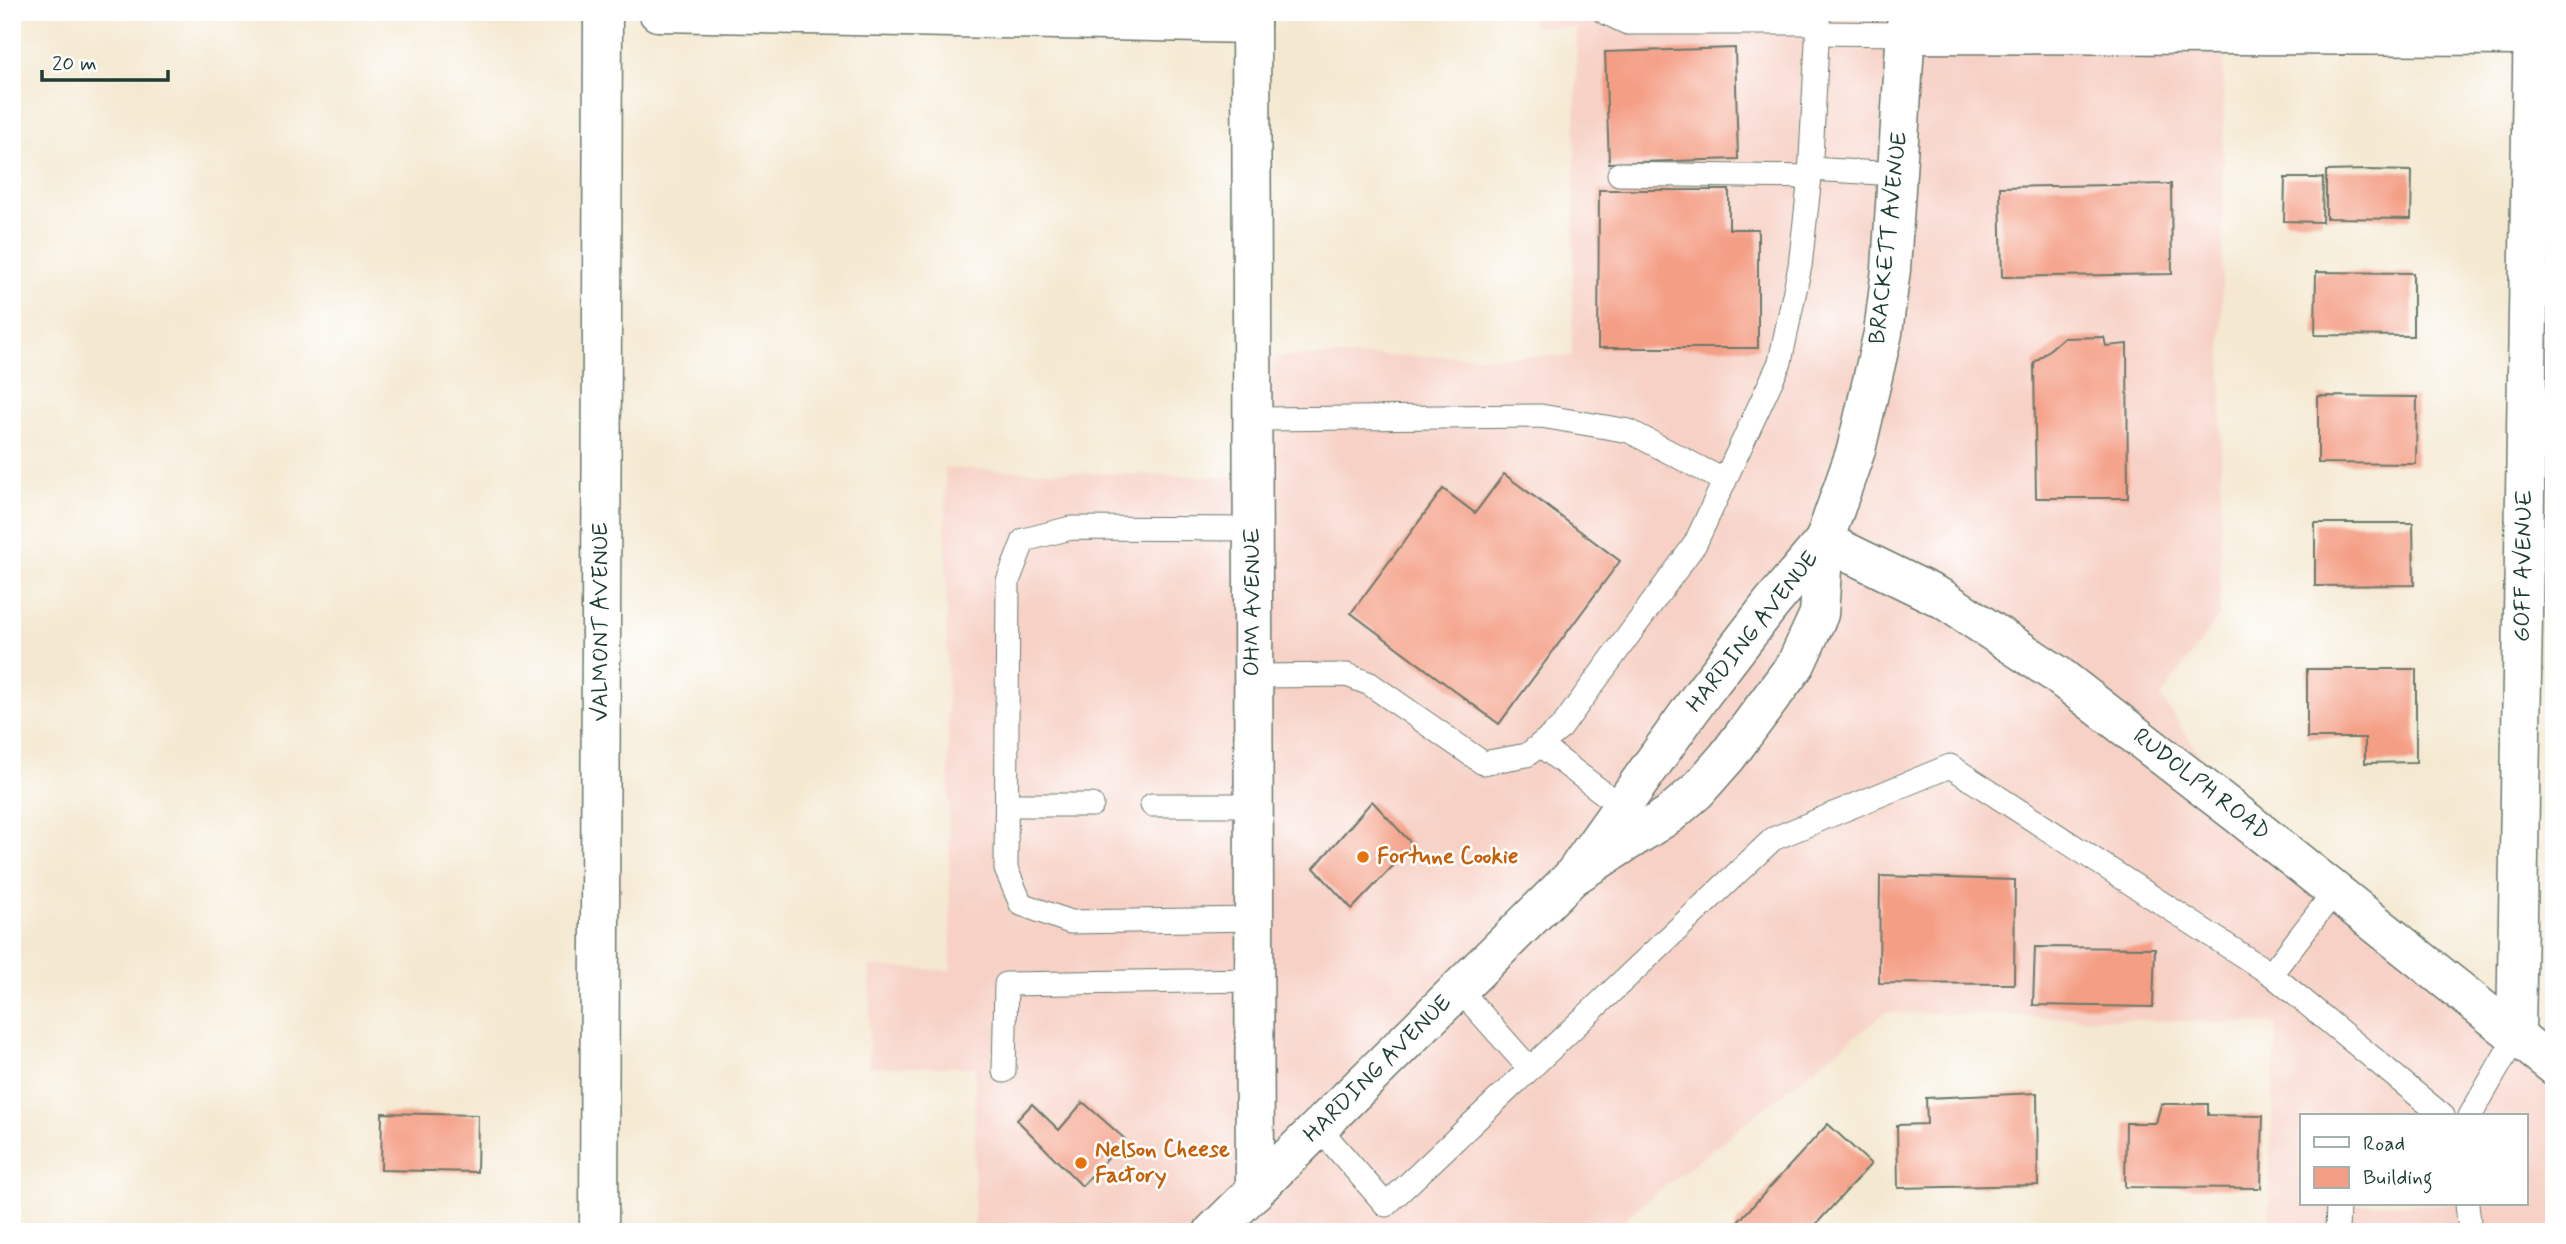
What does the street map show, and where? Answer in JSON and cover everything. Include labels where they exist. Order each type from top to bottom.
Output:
[{"type":"street","name":"VALMONT AVENUE","points":[[599,1232],[603,12]]},
{"type":"street","points":[[658,12],[1251,18]]},
{"type":"street","name":"OHM AVENUE","points":[[1251,18],[1255,1191]]},
{"type":"street","points":[[1907,23],[2208,23],[2540,28]]},
{"type":"street","name":"BRACKETT AVENUE","points":[[1825,541],[1856,450],[1883,333],[1907,23]]},
{"type":"street","name":"GOFF AVENUE","points":[[2516,1036],[2540,28]]},
{"type":"street","name":"RUDOLPH ROAD","points":[[1825,541],[1892,571],[2006,639],[2120,722],[2554,1066]]},
{"type":"street","name":"HARDING AVENUE","points":[[1213,1232],[1572,877],[1771,604],[1825,541]]},
{"type":"street","name":"HARDING AVENUE","points":[[1572,877],[1669,815],[1697,791],[1727,757],[1796,664],[1819,614],[1825,541]]},
{"type":"lane","points":[[1604,12],[1627,23],[1907,23]]},
{"type":"lane","points":[[1253,676],[1347,675],[1370,684],[1483,763],[1527,755],[1561,728],[1695,544],[1780,362],[1800,266],[1810,173],[1818,23]]},
{"type":"lane","points":[[1619,174],[1897,174]]},
{"type":"lane","points":[[1252,419],[1541,416],[1581,420],[1629,431],[1725,481]]},
{"type":"lane","points":[[1252,529],[1072,528],[1024,540],[1008,581],[1006,869],[1021,904],[1070,922],[1254,919]]},
{"type":"lane","points":[[1540,745],[1622,807]]},
{"type":"lane","points":[[1319,1128],[1386,1205],[1773,839],[1950,766],[2271,974],[2441,1114]]},
{"type":"lane","points":[[1152,805],[1253,805]]},
{"type":"lane","points":[[1007,806],[1093,806]]},
{"type":"lane","points":[[2271,974],[2335,891]]},
{"type":"lane","points":[[1004,1071],[1006,984],[1254,980]]},
{"type":"lane","points":[[1459,989],[1530,1069]]},
{"type":"lane","points":[[2471,1114],[2516,1036]]},
{"type":"lane","points":[[2337,1206],[2337,1232]]},
{"type":"lane","points":[[2467,1206],[2470,1232]]},
{"type":"shaded area","points":[[1531,12],[2224,12],[2220,615],[2161,697],[2239,815],[2554,1066],[2554,1232],[2268,1232],[2276,1024],[1886,1012],[1625,1218],[1624,1232],[974,1232],[975,1067],[869,1067],[870,967],[951,970],[945,468],[1252,478],[1252,356],[1572,356],[1577,28],[1531,26]]},
{"type":"building","points":[[1735,48],[1738,159],[1609,163],[1605,52]]},
{"type":"building","points":[[2326,171],[2412,171],[2411,219],[2326,218]]},
{"type":"building","points":[[2285,178],[2323,178],[2322,222],[2284,221]]},
{"type":"building","points":[[2171,184],[2172,274],[2002,277],[2000,187]]},
{"type":"building","points":[[1599,190],[1729,190],[1729,229],[1758,229],[1758,348],[1598,348]]},
{"type":"building","points":[[2316,272],[2413,273],[2413,336],[2315,335]]},
{"type":"building","points":[[2104,337],[2106,346],[2127,344],[2128,498],[2036,498],[2034,363],[2063,338]]},
{"type":"building","points":[[2318,396],[2417,397],[2416,464],[2318,463]]},
{"type":"building","points":[[1504,474],[1620,561],[1499,724],[1351,613],[1443,489],[1475,513]]},
{"type":"building","points":[[2315,523],[2413,523],[2414,585],[2315,586]]},
{"type":"building","points":[[2307,669],[2416,669],[2416,762],[2365,763],[2365,738],[2307,738]]},
{"type":"building","name":"Fortune Cookie","points":[[1372,801],[1413,845],[1352,909],[1314,868]]},
{"type":"building","points":[[1880,876],[2015,880],[2014,984],[1879,983]]},
{"type":"building","points":[[2035,947],[2155,948],[2153,1007],[2033,1005]]},
{"type":"building","points":[[2037,1093],[2038,1185],[1898,1188],[1897,1125],[1927,1124],[1926,1098]]},
{"type":"building","name":"Nelson Cheese Factory","points":[[1083,1102],[1125,1139],[1082,1186],[1017,1120],[1032,1104],[1059,1130]]},
{"type":"building","points":[[2161,1104],[2208,1104],[2208,1115],[2263,1116],[2261,1188],[2125,1187],[2126,1123],[2156,1123]]},
{"type":"building","points":[[382,1113],[478,1115],[477,1172],[381,1170]]},
{"type":"building","points":[[1828,1124],[1871,1164],[1809,1232],[1734,1232],[1736,1224]]},
{"type":"place","name":"Fortune Cookie","points":[[1363,857]]},
{"type":"place","name":"Nelson Cheese Factory","points":[[1081,1163]]}]
